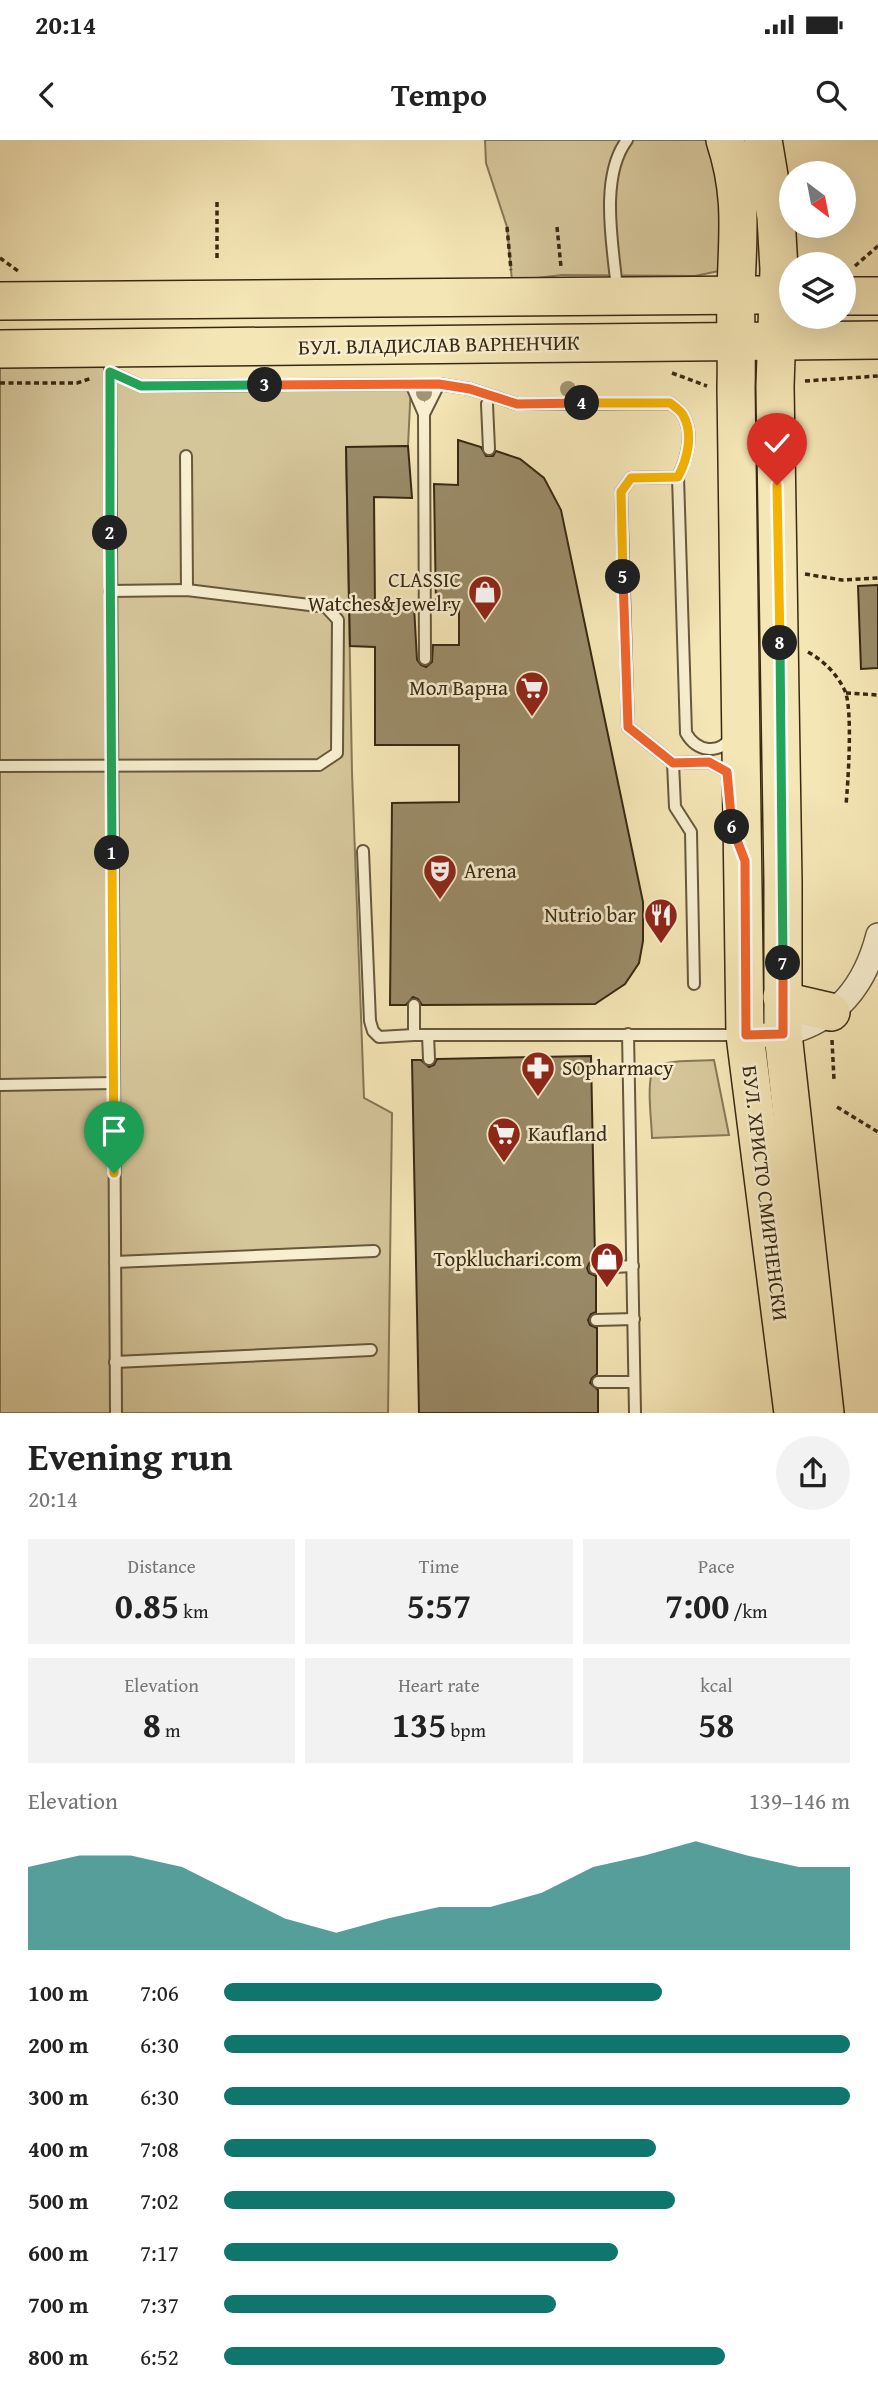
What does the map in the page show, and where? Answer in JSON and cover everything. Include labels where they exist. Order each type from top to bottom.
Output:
[{"type":"main road","name":"БУЛ. ХРИСТО СМИРНЕНСКИ","points":[[725,140],[736,174],[740,239],[736,295],[746,1035],[793,1413]]},
{"type":"main road","name":"БУЛ. ХРИСТО СМИРНЕНСКИ","points":[[763,140],[780,252]]},
{"type":"main road","points":[[856,287],[878,296]]},
{"type":"main road","points":[[0,302],[779,296]]},
{"type":"main road","name":"БУЛ. ХРИСТО СМИРНЕНСКИ","points":[[779,329],[775,386],[783,1034],[825,1413]]},
{"type":"main road","name":"БУЛ. ВЛАДИСЛАВ ВАРНЕНЧИК","points":[[0,349],[109,360],[878,340]]},
{"type":"main road","points":[[782,997],[792,1003],[831,1012]]},
{"type":"street","points":[[746,1035],[783,1034],[831,1012],[857,988],[871,963],[878,935]]},
{"type":"lane","points":[[617,296],[611,236],[611,179],[627,140]]},
{"type":"lane","points":[[109,360],[141,386],[439,384],[470,389],[517,404]]},
{"type":"lane","points":[[109,360],[116,1413]]},
{"type":"lane","points":[[411,384],[424,414],[425,659]]},
{"type":"lane","points":[[424,414],[439,384]]},
{"type":"lane","points":[[470,389],[487,404],[670,403],[683,415],[688,439],[687,460],[678,477],[686,733],[690,740],[705,749],[725,746],[735,734],[741,698]]},
{"type":"lane","points":[[487,404],[489,449]]},
{"type":"lane","points":[[186,456],[187,590]]},
{"type":"lane","points":[[678,477],[631,478],[621,492],[628,727],[673,763],[709,762],[727,772],[729,798]]},
{"type":"lane","points":[[0,766],[319,765],[337,753],[338,620],[326,607],[187,590],[110,590]]},
{"type":"lane","points":[[673,763],[675,807],[691,832],[694,985]]},
{"type":"lane","points":[[730,811],[731,824],[745,861]]},
{"type":"lane","points":[[363,851],[370,1021],[373,1031],[379,1037],[746,1035]]},
{"type":"lane","points":[[414,1005],[414,1035]]},
{"type":"lane","points":[[628,1034],[635,1413]]},
{"type":"lane","points":[[428,1035],[429,1059]]},
{"type":"lane","points":[[0,1085],[114,1083]]},
{"type":"lane","points":[[115,1262],[374,1251]]},
{"type":"lane","points":[[595,1268],[633,1266]]},
{"type":"lane","points":[[596,1320],[634,1319]]},
{"type":"lane","points":[[116,1362],[371,1350]]},
{"type":"lane","points":[[598,1382],[634,1382]]},
{"type":"path","points":[[217,200],[217,258]]},
{"type":"path","points":[[507,227],[512,281]]},
{"type":"path","points":[[557,227],[562,275]]},
{"type":"path","points":[[856,272],[878,246]]},
{"type":"path","points":[[775,386],[836,377],[878,376]]},
{"type":"path","points":[[778,575],[800,574],[842,580],[878,578]]},
{"type":"path","points":[[799,647],[822,660],[846,694],[850,772],[846,805]]},
{"type":"path","points":[[846,694],[878,695]]},
{"type":"path","points":[[831,1012],[834,1080]]},
{"type":"path","points":[[837,1107],[878,1132]]},
{"type":"shaded area","points":[[485,140],[725,140],[738,267],[695,276],[562,275],[512,281],[507,227],[486,163]]},
{"type":"shaded area","points":[[110,356],[110,372],[141,386],[411,384],[408,446],[346,448],[352,772],[364,1098],[392,1113],[388,1413],[0,1413],[0,358]]},
{"type":"shaded area","points":[[714,1060],[729,1135],[652,1138],[650,1081],[655,1068],[675,1062]]},
{"type":"building","name":"Мол Варна","points":[[458,440],[481,447],[486,456],[493,456],[496,451],[520,459],[544,478],[561,510],[643,902],[643,941],[639,963],[625,984],[595,1004],[422,1005],[413,997],[406,1005],[390,1005],[392,803],[459,802],[459,745],[375,745],[375,647],[350,646],[346,447],[408,446],[412,498],[374,497],[375,607],[414,606],[417,660],[426,667],[432,662],[433,645],[459,645],[459,607],[436,607],[434,484],[458,485]]},
{"type":"building","points":[[878,585],[878,668],[861,669],[858,586]]},
{"type":"building","name":"Kaufland","points":[[591,1056],[595,1260],[590,1262],[587,1268],[589,1273],[596,1276],[596,1312],[591,1314],[588,1320],[590,1325],[597,1328],[597,1374],[590,1383],[598,1390],[598,1413],[419,1413],[412,1060],[421,1060],[429,1067],[434,1065],[437,1059]]},
{"type":"place","name":"CLASSIC Watches&Jewelry","points":[[485,622]]},
{"type":"place","name":"Мол Варна","points":[[532,718]]},
{"type":"place","name":"Arena","points":[[440,901]]},
{"type":"place","name":"Nutrio bar","points":[[661,945]]},
{"type":"place","name":"SOpharmacy","points":[[538,1098]]},
{"type":"place","name":"Kaufland","points":[[504,1164]]},
{"type":"place","name":"Topkluchari.com","points":[[607,1289]]},
{"type":"route","points":[[114,1173],[110,372],[141,386],[439,384],[470,389],[517,404],[670,403],[683,415],[688,439],[687,460],[678,477],[631,478],[621,492],[628,727],[673,763],[709,762],[727,772],[731,824],[745,861],[746,1035],[783,1034],[777,485]]}]
